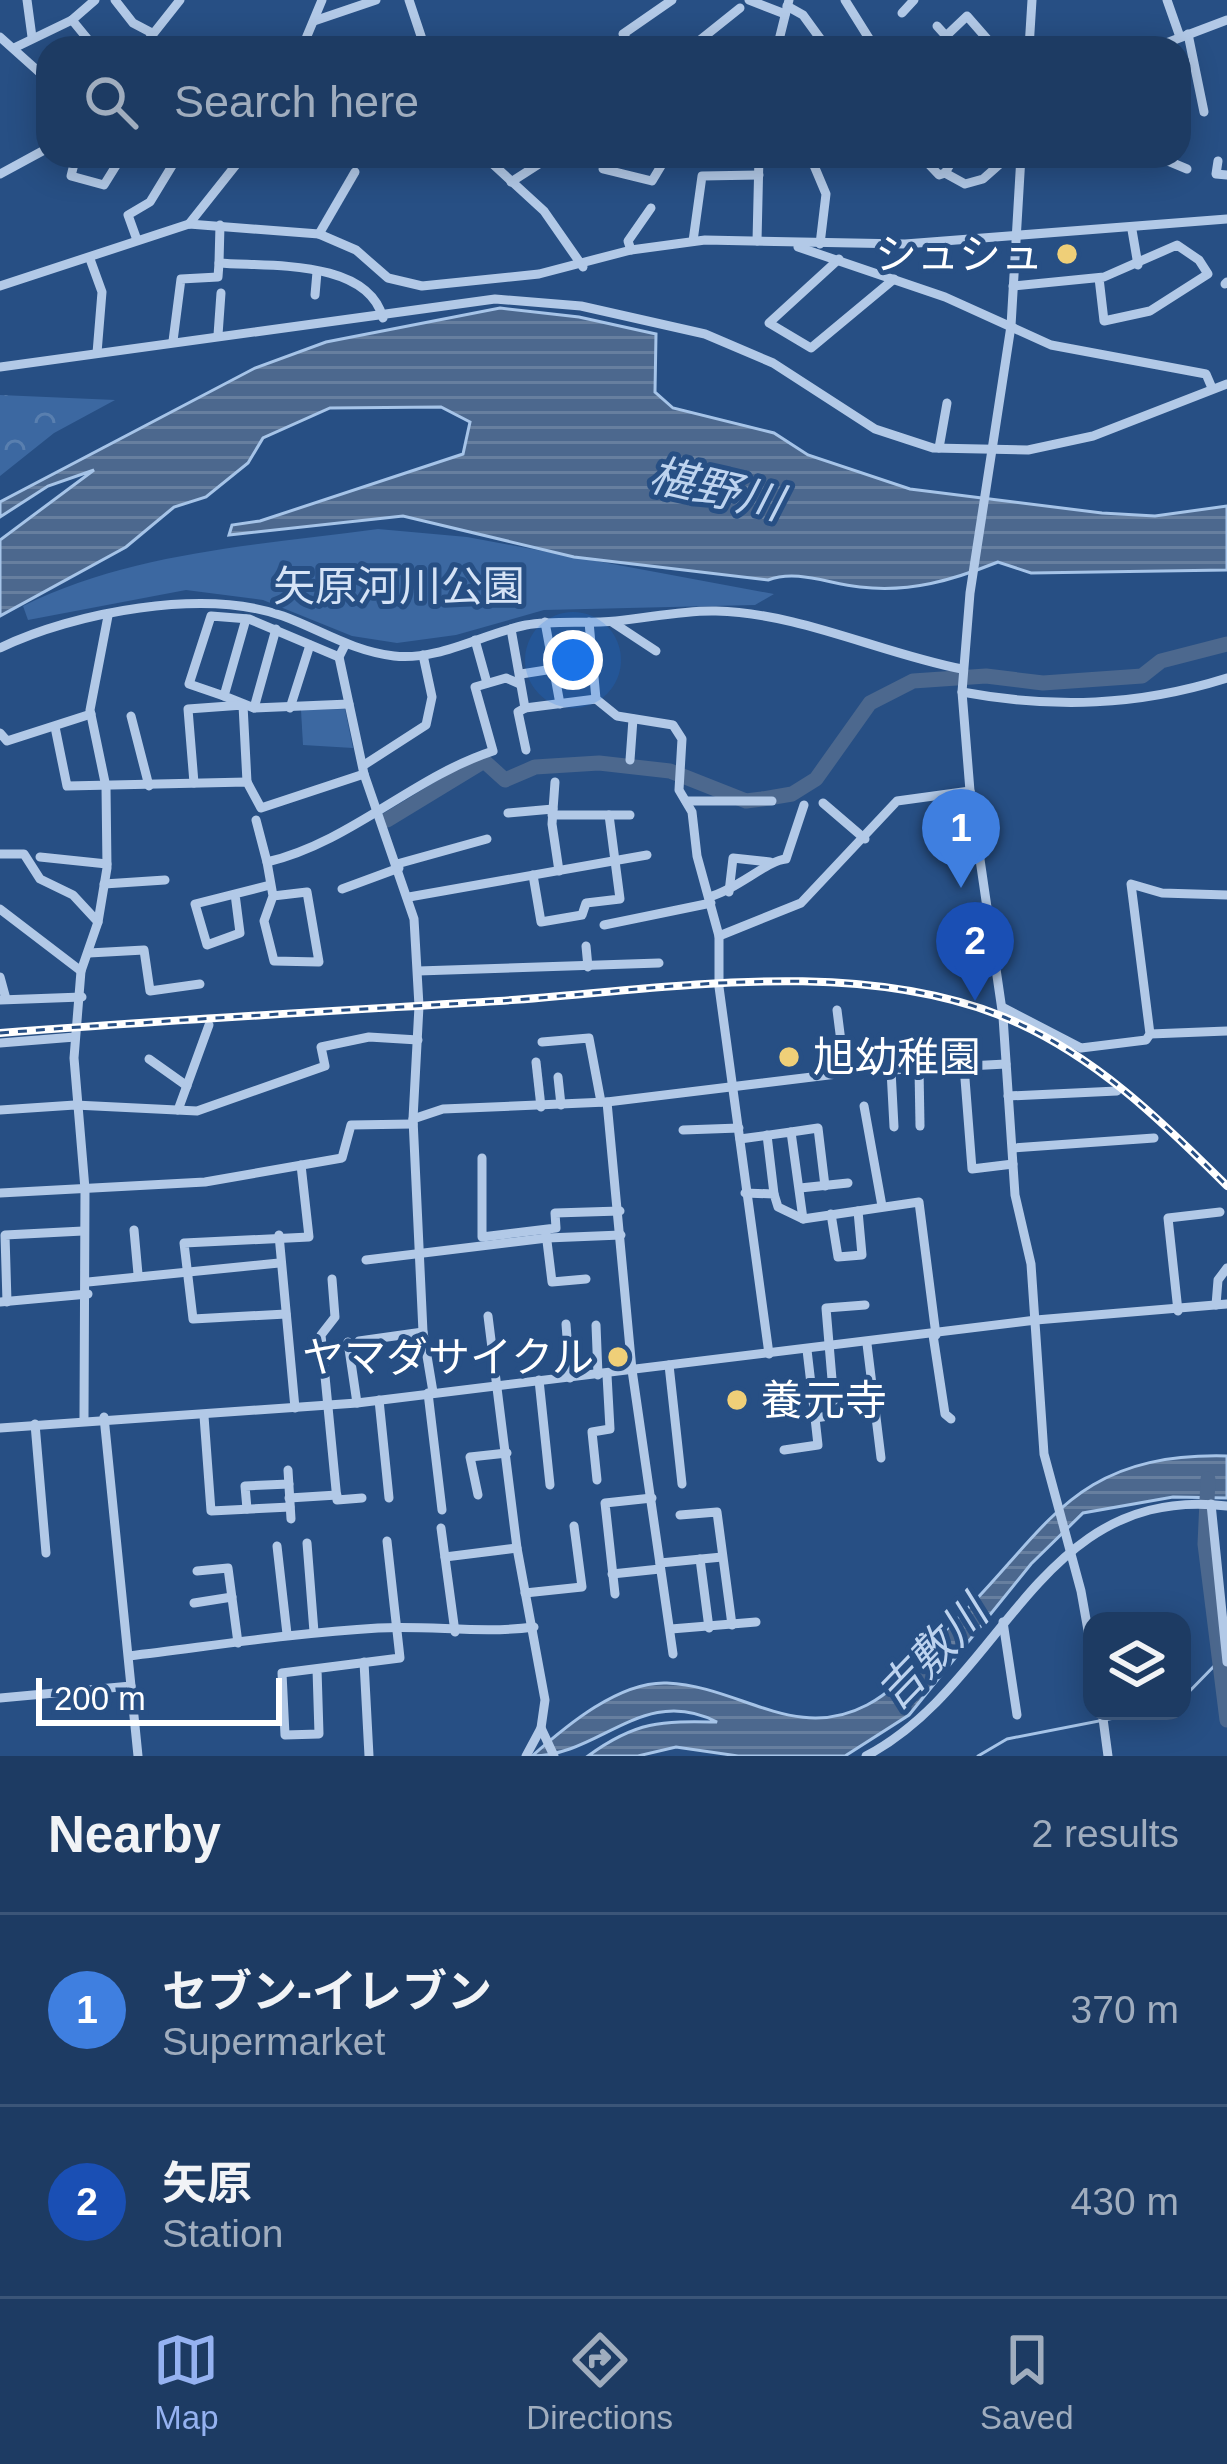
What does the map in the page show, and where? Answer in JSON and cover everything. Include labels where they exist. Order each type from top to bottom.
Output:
[{"type":"street","points":[[27,0],[32,37]]},
{"type":"street","points":[[14,48],[72,20],[95,0]]},
{"type":"street","points":[[115,0],[143,36]]},
{"type":"street","points":[[154,36],[180,0]]},
{"type":"street","points":[[307,36],[322,0]]},
{"type":"street","points":[[314,21],[376,0]]},
{"type":"street","points":[[409,0],[420,36]]},
{"type":"street","points":[[624,36],[672,0]]},
{"type":"street","points":[[844,0],[867,36]]},
{"type":"street","points":[[902,13],[914,0]]},
{"type":"street","points":[[1030,36],[1032,0]]},
{"type":"street","points":[[1167,0],[1184,35],[1227,19]]},
{"type":"street","points":[[699,36],[745,4],[787,7],[803,14],[818,36]]},
{"type":"street","points":[[951,36],[967,16],[984,36]]},
{"type":"street","points":[[72,20],[85,36]]},
{"type":"street","points":[[937,26],[946,36]]},
{"type":"street","points":[[0,37],[36,69]]},
{"type":"street","points":[[1191,62],[1204,112]]},
{"type":"street","points":[[0,173],[36,154]]},
{"type":"street","points":[[1218,161],[1216,174],[1227,175]]},
{"type":"street","points":[[73,168],[71,176],[104,185],[115,168]]},
{"type":"street","points":[[137,240],[128,215],[150,202],[171,168]]},
{"type":"street","points":[[189,224],[233,168]]},
{"type":"street","points":[[496,168],[544,211],[583,267]]},
{"type":"street","points":[[511,182],[533,168]]},
{"type":"street","points":[[603,169],[652,182],[660,168]]},
{"type":"street","points":[[757,241],[759,168]]},
{"type":"street","points":[[815,168],[826,194],[820,244]]},
{"type":"street","points":[[932,168],[939,175],[948,168]]},
{"type":"street","points":[[945,173],[972,183],[993,168]]},
{"type":"street","points":[[1020,168],[1010,326],[989,452],[962,692],[970,791],[1002,1007],[1013,1164],[1036,1320],[1042,1435],[1083,1612]]},
{"type":"street","points":[[320,234],[355,172]]},
{"type":"street","points":[[693,241],[702,176],[759,175]]},
{"type":"street","points":[[631,250],[628,241],[651,208]]},
{"type":"street","points":[[0,286],[189,224],[320,234],[356,250],[385,275],[410,285],[452,285],[583,267],[631,250],[693,241],[820,244],[1226,223]]},
{"type":"street","points":[[173,340],[182,279],[218,277],[220,225]]},
{"type":"street","points":[[1132,230],[1138,265]]},
{"type":"street","points":[[790,244],[894,279],[1051,345],[1207,374],[1211,388]]},
{"type":"street","points":[[1013,286],[1099,278],[1177,245],[1199,260],[1208,274],[1150,310],[1105,322],[1099,278]]},
{"type":"street","points":[[90,259],[102,292],[97,353]]},
{"type":"street","points":[[839,259],[769,323],[811,348],[894,279]]},
{"type":"street","points":[[219,263],[316,272],[359,284],[383,318]]},
{"type":"street","points":[[315,295],[316,272]]},
{"type":"street","points":[[369,294],[385,275]]},
{"type":"street","points":[[218,335],[221,293]]},
{"type":"street","points":[[0,368],[173,340],[383,318],[495,299],[669,322],[773,363],[875,429],[939,448],[1028,450],[1093,436],[1227,384]]},
{"type":"street","points":[[939,448],[947,403]]},
{"type":"street","points":[[0,648],[38,629],[202,604],[249,606],[286,617],[342,651]]},
{"type":"street","points":[[249,706],[190,684],[211,616],[246,619],[310,645],[423,656],[545,622],[612,622],[716,611],[785,620],[962,666]]},
{"type":"street","points":[[85,1418],[88,1288],[85,1189],[75,1105],[76,1037],[82,971],[98,922],[107,864],[106,787],[91,715],[92,684],[109,616]]},
{"type":"street","points":[[224,696],[246,619]]},
{"type":"street","points":[[545,622],[560,704]]},
{"type":"street","points":[[589,622],[596,699],[617,716],[673,725],[680,732],[680,790],[719,936],[719,987],[769,1354]]},
{"type":"street","points":[[612,622],[656,651]]},
{"type":"street","points":[[276,629],[249,706],[247,782],[261,808],[364,770],[426,725],[432,697],[423,656]]},
{"type":"street","points":[[511,629],[525,708]]},
{"type":"street","points":[[476,640],[487,683]]},
{"type":"street","points":[[290,708],[310,645]]},
{"type":"street","points":[[342,651],[364,770],[409,897],[418,970],[413,1121],[423,1332],[442,1510]]},
{"type":"street","points":[[268,862],[301,854],[379,814],[464,760],[493,751],[476,687],[553,669]]},
{"type":"street","points":[[962,692],[1099,705],[1187,691],[1227,678]]},
{"type":"street","points":[[526,750],[518,712],[596,699]]},
{"type":"street","points":[[194,783],[188,709],[349,704]]},
{"type":"street","points":[[0,733],[7,741],[91,715]]},
{"type":"street","points":[[131,716],[149,786]]},
{"type":"street","points":[[630,760],[633,718]]},
{"type":"street","points":[[55,727],[67,786],[247,782]]},
{"type":"street","points":[[555,782],[559,871]]},
{"type":"street","points":[[719,936],[801,903],[897,801],[970,791]]},
{"type":"street","points":[[686,801],[772,801]]},
{"type":"street","points":[[823,803],[865,839]]},
{"type":"street","points":[[729,892],[733,858],[785,859],[793,849],[799,811]]},
{"type":"street","points":[[508,813],[630,815]]},
{"type":"street","points":[[533,875],[541,922],[582,915],[586,903],[594,900],[620,899],[609,815]]},
{"type":"street","points":[[235,894],[240,933],[207,945],[194,904],[235,894],[272,891],[307,892],[319,962],[274,962],[264,921],[272,891],[256,820]]},
{"type":"street","points":[[342,889],[487,839]]},
{"type":"street","points":[[0,854],[23,854],[40,879],[73,895],[98,922]]},
{"type":"street","points":[[409,897],[647,855]]},
{"type":"street","points":[[40,857],[107,864]]},
{"type":"street","points":[[604,925],[710,900],[770,862]]},
{"type":"street","points":[[104,884],[165,880]]},
{"type":"street","points":[[1002,1007],[1089,1049],[1146,1040],[1150,1034],[1130,884],[1176,894],[1227,896]]},
{"type":"street","points":[[0,909],[82,971]]},
{"type":"street","points":[[586,946],[588,967]]},
{"type":"street","points":[[88,953],[144,950],[150,991],[200,984]]},
{"type":"street","points":[[418,970],[659,963]]},
{"type":"street","points":[[0,977],[3,999],[82,997]]},
{"type":"street","points":[[0,1193],[274,1174],[342,1158],[347,1127],[356,1123],[413,1121],[443,1109],[604,1102],[845,1073],[837,1010]]},
{"type":"street","points":[[178,1111],[209,1025]]},
{"type":"street","points":[[1150,1034],[1227,1030]]},
{"type":"street","points":[[0,1043],[76,1037]]},
{"type":"street","points":[[0,1110],[75,1105],[197,1112],[326,1066],[321,1047],[369,1037],[418,1040]]},
{"type":"street","points":[[542,1042],[589,1038],[604,1102],[620,1211],[632,1370],[673,1654]]},
{"type":"street","points":[[149,1059],[187,1086]]},
{"type":"street","points":[[536,1062],[542,1107]]},
{"type":"street","points":[[894,1126],[891,1070],[1006,1064]]},
{"type":"street","points":[[964,1066],[971,1168],[1013,1164]]},
{"type":"street","points":[[919,1068],[920,1126]]},
{"type":"street","points":[[558,1077],[561,1105]]},
{"type":"street","points":[[1008,1096],[1117,1091]]},
{"type":"street","points":[[864,1106],[882,1206]]},
{"type":"street","points":[[683,1130],[766,1135],[818,1128],[825,1186]]},
{"type":"street","points":[[791,1132],[802,1219]]},
{"type":"street","points":[[766,1135],[778,1207],[802,1219],[919,1202],[945,1414],[951,1419]]},
{"type":"street","points":[[1012,1148],[1154,1138]]},
{"type":"street","points":[[479,1242],[482,1158]]},
{"type":"street","points":[[286,1314],[193,1319],[184,1243],[309,1237],[302,1165]]},
{"type":"street","points":[[800,1188],[848,1183]]},
{"type":"street","points":[[746,1193],[773,1193]]},
{"type":"street","points":[[546,1234],[556,1228],[555,1213],[620,1211]]},
{"type":"street","points":[[831,1214],[838,1257],[862,1255],[858,1211]]},
{"type":"street","points":[[1178,1311],[1168,1218],[1220,1212]]},
{"type":"street","points":[[134,1230],[137,1274]]},
{"type":"street","points":[[83,1231],[4,1235],[3,1302],[88,1288],[137,1274],[186,1268],[214,1272],[279,1263]]},
{"type":"street","points":[[546,1234],[552,1282],[586,1279]]},
{"type":"street","points":[[366,1260],[546,1234],[621,1235]]},
{"type":"street","points":[[279,1235],[295,1408]]},
{"type":"street","points":[[0,1428],[85,1418],[204,1416],[357,1403],[867,1345],[1036,1320],[1178,1311],[1221,1305],[1219,1280],[1227,1268]]},
{"type":"street","points":[[332,1280],[335,1317],[321,1335],[337,1496]]},
{"type":"street","points":[[815,1418],[835,1415],[826,1308],[865,1305]]},
{"type":"street","points":[[488,1316],[517,1548],[545,1700],[541,1728],[526,1756]]},
{"type":"street","points":[[566,1324],[570,1378]]},
{"type":"street","points":[[596,1325],[610,1429],[592,1432],[597,1480]]},
{"type":"street","points":[[357,1403],[354,1341],[423,1332]]},
{"type":"street","points":[[867,1345],[880,1457]]},
{"type":"street","points":[[784,1450],[818,1445],[807,1350]]},
{"type":"street","points":[[669,1365],[682,1484]]},
{"type":"street","points":[[539,1380],[550,1485]]},
{"type":"street","points":[[379,1400],[389,1498]]},
{"type":"street","points":[[204,1416],[211,1511],[290,1508],[337,1496],[362,1498]]},
{"type":"street","points":[[104,1417],[138,1756]]},
{"type":"street","points":[[35,1424],[46,1553]]},
{"type":"street","points":[[478,1495],[470,1457],[507,1453]]},
{"type":"street","points":[[289,1471],[290,1508]]},
{"type":"street","points":[[247,1509],[245,1486],[289,1484]]},
{"type":"street","points":[[615,1594],[605,1503],[652,1498]]},
{"type":"street","points":[[1211,1504],[1227,1661]]},
{"type":"street","points":[[866,1756],[898,1737],[936,1702],[1052,1564],[1070,1549],[1149,1507],[1227,1506]]},
{"type":"street","points":[[680,1515],[718,1512],[732,1625]]},
{"type":"street","points":[[525,1593],[582,1587],[574,1526]]},
{"type":"street","points":[[441,1528],[454,1632]]},
{"type":"street","points":[[317,1669],[320,1734],[285,1735],[282,1673],[400,1658],[387,1541]]},
{"type":"street","points":[[307,1543],[314,1632]]},
{"type":"street","points":[[1212,1546],[1227,1543]]},
{"type":"street","points":[[277,1546],[287,1634]]},
{"type":"street","points":[[445,1557],[517,1548]]},
{"type":"street","points":[[612,1574],[722,1557]]},
{"type":"street","points":[[700,1559],[709,1628]]},
{"type":"street","points":[[197,1571],[227,1568],[238,1643]]},
{"type":"street","points":[[194,1603],[232,1597]]},
{"type":"street","points":[[671,1629],[757,1622]]},
{"type":"street","points":[[1003,1622],[1017,1715]]},
{"type":"street","points":[[129,1656],[314,1632],[534,1627]]},
{"type":"street","points":[[364,1662],[369,1756]]},
{"type":"street","points":[[0,1698],[131,1686]]},
{"type":"street","points":[[1103,1720],[1108,1756]]},
{"type":"street","points":[[541,1728],[554,1756]]},
{"type":"green space","points":[[0,395],[115,400],[54,433],[0,476]]},
{"type":"green space","name":"矢原河川公園","points":[[378,529],[467,537],[774,594],[755,605],[544,610],[456,635],[397,643],[352,636],[263,600],[186,590],[28,620],[23,606],[108,573],[152,562]]},
{"type":"green space","points":[[345,709],[353,748],[303,745],[301,710]]},
{"type":"water","name":"椹野川","points":[[500,308],[579,317],[656,334],[655,392],[673,408],[774,433],[808,455],[910,489],[1155,516],[1227,506],[1227,570],[1031,573],[998,562],[931,584],[878,588],[574,557],[403,516],[229,535],[232,525],[260,521],[463,454],[470,422],[441,407],[330,408],[263,438],[248,463],[206,497],[174,507],[126,547],[0,616],[0,540],[94,470],[48,486],[0,517],[0,502],[255,368],[326,342]]},
{"type":"water","name":"吉敷川","points":[[1227,1456],[1227,1498],[1173,1497],[1083,1513],[1031,1564],[909,1715],[845,1756],[738,1756],[676,1747],[638,1756],[588,1756],[621,1736],[650,1726],[717,1722],[666,1711],[556,1753],[532,1756],[594,1708],[649,1684],[694,1686],[791,1716],[841,1715],[867,1705],[900,1680],[1036,1533],[1094,1485],[1129,1468],[1173,1458]]},
{"type":"waterway","points":[[387,820],[484,761],[505,780],[535,767],[599,763],[670,771],[746,801],[792,794],[816,779],[870,703],[913,681],[986,676],[1043,683],[1142,676],[1161,661],[1227,644]]},
{"type":"waterway","points":[[1208,1479],[1205,1544],[1227,1720]]},
{"type":"waterway","points":[[1191,1690],[1219,1661]]},
{"type":"waterway","points":[[978,1756],[1007,1739],[1104,1720]]},
{"type":"railway","points":[[0,1033],[689,985],[819,982],[883,987],[945,998],[1004,1017],[1067,1049],[1151,1113],[1227,1186]]},
{"type":"place","name":"シュシュ","points":[[1067,254]]},
{"type":"place","name":"セブン-イレブン","points":[[961,888]]},
{"type":"place","name":"矢原","points":[[975,1001]]},
{"type":"place","name":"旭幼稚園","points":[[789,1057]]},
{"type":"place","name":"ヤマダサイクル","points":[[618,1357]]},
{"type":"place","name":"養元寺","points":[[737,1400]]}]
